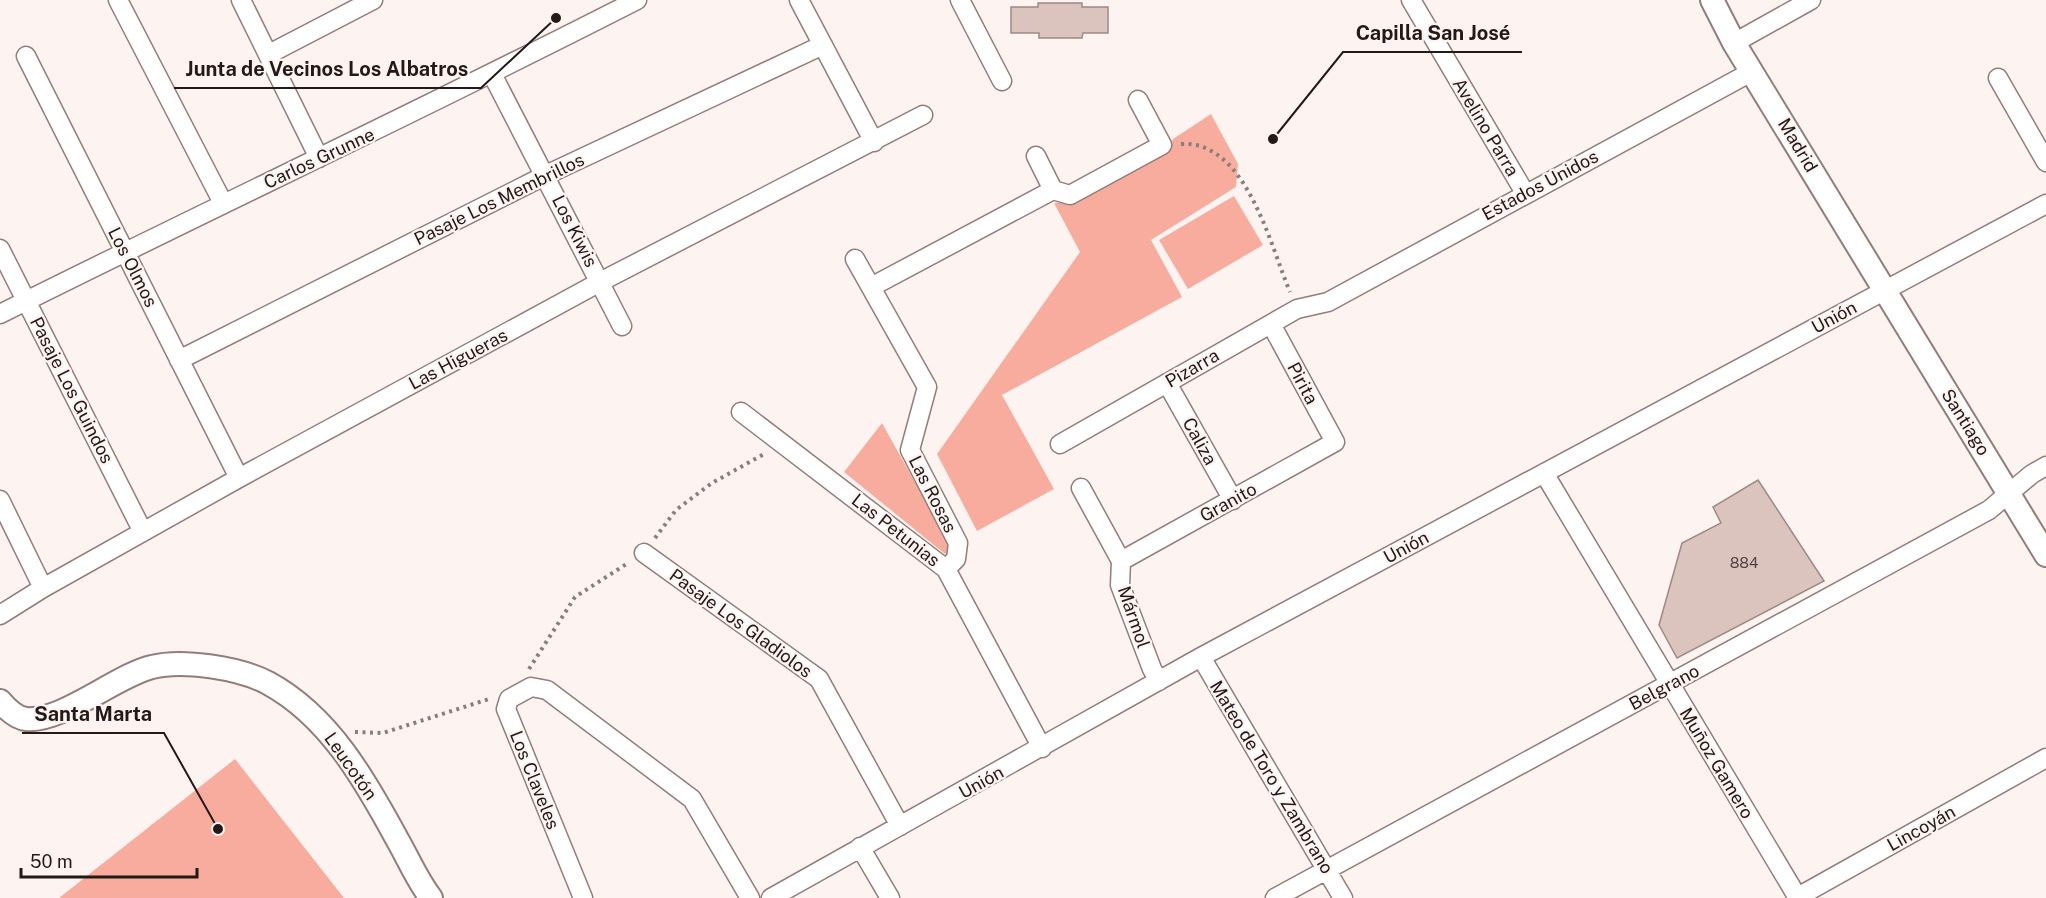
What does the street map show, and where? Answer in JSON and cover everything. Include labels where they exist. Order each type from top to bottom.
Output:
[{"type":"street","points":[[118,0],[223,203]]},
{"type":"street","points":[[241,0],[319,159]]},
{"type":"street","points":[[269,54],[373,0]]},
{"type":"street","name":"Carlos Grunne","points":[[0,314],[125,250],[319,159],[492,74],[637,0]]},
{"type":"street","points":[[799,0],[874,142]]},
{"type":"street","points":[[960,0],[1002,81]]},
{"type":"street","name":"Avelino Parra","points":[[1411,0],[1525,193]]},
{"type":"street","name":"Madrid","points":[[1712,0],[1734,42],[1885,290]]},
{"type":"street","points":[[1734,42],[1811,0]]},
{"type":"street","name":"Pasaje Los Membrillos","points":[[179,360],[546,175],[823,45]]},
{"type":"street","name":"Los Olmos","points":[[26,56],[239,478]]},
{"type":"street","name":"Estados Unidos","points":[[1328,302],[1753,71]]},
{"type":"street","name":"Los Kiwis","points":[[492,74],[622,326]]},
{"type":"street","points":[[1998,78],[2046,162]]},
{"type":"street","points":[[871,287],[1053,190],[1070,195],[1162,146],[1138,100]]},
{"type":"street","name":"Las Higueras","points":[[0,615],[43,588],[239,478],[600,282],[923,115]]},
{"type":"street","points":[[1036,156],[1053,190]]},
{"type":"street","name":"Unión","points":[[771,898],[1202,657],[2046,204]]},
{"type":"street","name":"Pasaje Los Guindos","points":[[0,249],[143,532]]},
{"type":"street","name":"Las Rosas","points":[[855,259],[927,387],[910,450],[958,543],[957,559],[946,569]]},
{"type":"street","name":"Santiago","points":[[1885,290],[2046,555]]},
{"type":"street","name":"Pizarra","points":[[1060,444],[1297,309],[1328,302]]},
{"type":"street","name":"Pirita","points":[[1271,324],[1335,442]]},
{"type":"street","name":"Caliza","points":[[1167,383],[1233,500]]},
{"type":"street","name":"Las Petunias","points":[[741,412],[946,569],[1042,748]]},
{"type":"street","name":"Granito","points":[[1121,561],[1335,442]]},
{"type":"street","name":"Belgrano","points":[[1275,898],[1989,510],[2010,495],[2032,474],[2046,466]]},
{"type":"street","name":"Muñoz Gamero","points":[[1544,473],[1797,898]]},
{"type":"street","name":"Mármol","points":[[1082,488],[1121,561],[1120,585],[1152,669],[1160,681]]},
{"type":"street","points":[[0,500],[43,588]]},
{"type":"street","name":"Pasaje Los Gladiolos","points":[[644,553],[819,679],[900,826]]},
{"type":"street","name":"Mateo de Toro y Zambrano","points":[[1202,657],[1343,898]]},
{"type":"street","name":"Leucotón","points":[[0,701],[9,711],[26,719],[52,714],[151,667],[196,665],[229,670],[267,682],[306,710],[337,741],[380,807],[431,898]]},
{"type":"street","points":[[519,692],[531,687],[547,690],[692,799],[750,898]]},
{"type":"street","name":"Los Claveles","points":[[519,692],[509,699],[506,709],[583,898]]},
{"type":"street","name":"Lincoyán","points":[[1797,898],[2046,758]]},
{"type":"street","points":[[860,847],[890,898]]},
{"type":"path","points":[[1194,144],[1228,162],[1252,194],[1297,309]]},
{"type":"path","points":[[337,741],[348,732],[383,733],[468,704],[519,692],[530,666],[575,597],[644,553],[676,510],[712,483],[759,458],[778,440]]},
{"type":"shaded area","points":[[1211,114],[1238,164],[1236,187],[1151,240],[1182,297],[1002,395],[1054,489],[977,531],[937,454],[1080,252],[1054,203],[1076,201],[1165,154],[1173,139]]},
{"type":"shaded area","points":[[1234,196],[1263,245],[1188,289],[1159,240]]},
{"type":"shaded area","points":[[882,423],[952,549],[945,554],[844,472]]},
{"type":"shaded area","points":[[235,759],[344,898],[59,898]]},
{"type":"building","points":[[1038,3],[1082,3],[1082,7],[1108,7],[1108,33],[1083,33],[1082,38],[1039,38],[1039,33],[1011,33],[1011,7],[1038,7]]},
{"type":"building","points":[[1758,480],[1824,581],[1677,658],[1659,625],[1682,543],[1721,523],[1713,507]]},
{"type":"place","name":"Junta de Vecinos Los Albatros","points":[[556,18]]},
{"type":"place","name":"Capilla San José","points":[[1273,139]]},
{"type":"place","name":"Santa Marta","points":[[218,829]]}]
